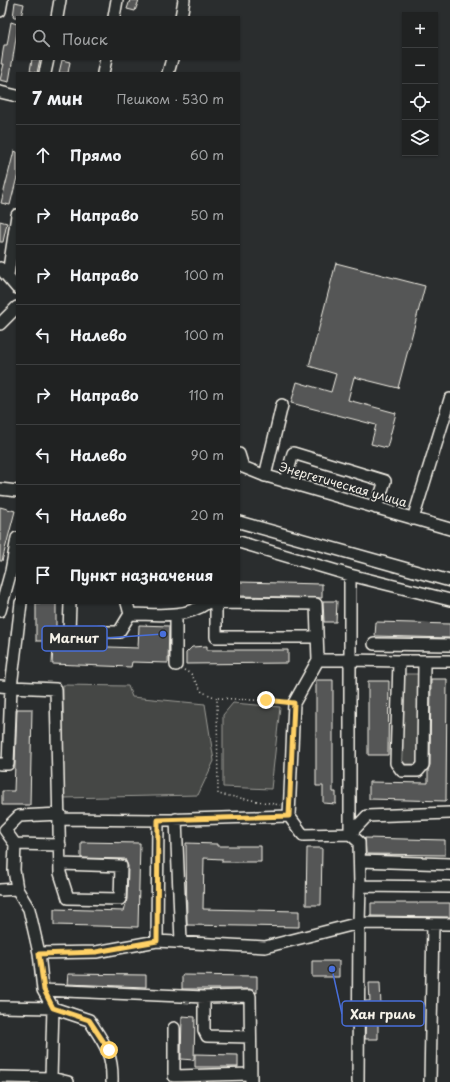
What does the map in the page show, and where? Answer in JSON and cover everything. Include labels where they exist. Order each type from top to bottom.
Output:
[{"type":"street","points":[[0,11],[2,0]]},
{"type":"street","points":[[57,16],[60,0]]},
{"type":"street","points":[[114,16],[118,0]]},
{"type":"street","points":[[181,16],[184,0]]},
{"type":"street","points":[[45,72],[48,60]]},
{"type":"street","points":[[103,72],[106,60]]},
{"type":"street","points":[[168,72],[172,60]]},
{"type":"street","points":[[0,92],[16,96]]},
{"type":"street","points":[[16,219],[3,275],[16,286]]},
{"type":"street","points":[[0,324],[16,308]]},
{"type":"street","points":[[413,519],[450,399]]},
{"type":"street","points":[[265,476],[282,405]]},
{"type":"street","points":[[285,482],[293,452],[385,481],[376,508]]},
{"type":"street","name":"Энергетическая улица","points":[[241,468],[450,529]]},
{"type":"street","points":[[0,489],[16,491]]},
{"type":"street","points":[[240,522],[450,580]]},
{"type":"street","points":[[240,542],[350,575],[450,600]]},
{"type":"street","points":[[0,611],[11,571],[16,544]]},
{"type":"street","points":[[350,575],[350,834]]},
{"type":"street","points":[[240,603],[316,604],[318,660],[294,703],[289,816],[303,836],[350,834],[359,842],[358,1082]]},
{"type":"street","points":[[0,764],[8,764],[5,687],[21,604]]},
{"type":"street","points":[[70,604],[69,632],[119,632],[130,614],[127,604]]},
{"type":"street","points":[[130,614],[176,614],[195,611],[209,604]]},
{"type":"street","points":[[211,604],[216,637],[316,637]]},
{"type":"street","points":[[176,614],[176,665]]},
{"type":"street","points":[[374,644],[450,645]]},
{"type":"street","points":[[318,660],[450,661]]},
{"type":"street","points":[[399,660],[396,763],[402,771],[418,771],[423,765],[424,661]]},
{"type":"street","points":[[5,687],[56,689],[60,816],[60,873],[68,898],[120,899],[121,866],[61,864]]},
{"type":"street","points":[[350,834],[367,816],[450,813]]},
{"type":"street","points":[[51,1078],[53,1008],[44,990],[39,954],[29,909],[17,888],[14,870],[15,844],[3,829],[19,816],[158,820],[289,816]]},
{"type":"street","points":[[176,819],[181,942]]},
{"type":"street","points":[[157,941],[158,820]]},
{"type":"street","points":[[15,844],[60,845]]},
{"type":"street","points":[[360,861],[450,864]]},
{"type":"street","points":[[360,886],[450,887]]},
{"type":"street","points":[[0,890],[17,888]]},
{"type":"street","points":[[39,954],[96,952],[157,941],[265,947],[358,923],[448,924]]},
{"type":"street","points":[[430,1082],[433,924]]},
{"type":"street","points":[[44,990],[204,997],[250,996],[251,1078],[174,1076],[174,1028]]},
{"type":"street","points":[[204,997],[204,1030],[207,1036],[250,1037]]},
{"type":"street","points":[[0,1006],[53,1008],[89,1020],[109,1050],[113,1070],[112,1082]]},
{"type":"street","points":[[0,1077],[51,1078],[68,1082]]},
{"type":"path","points":[[176,665],[191,674],[202,692],[217,698],[294,703]]},
{"type":"path","points":[[217,698],[218,794],[280,805],[289,816]]},
{"type":"shaded area","points":[[403,674],[421,674],[418,764],[402,764]]},
{"type":"shaded area","points":[[63,685],[128,686],[132,697],[205,704],[214,761],[198,795],[63,798]]},
{"type":"shaded area","points":[[233,703],[280,707],[271,789],[223,787],[223,715]]},
{"type":"building","points":[[130,0],[139,0],[135,11],[127,9]]},
{"type":"building","points":[[15,2],[24,4],[21,16],[13,17]]},
{"type":"building","points":[[11,22],[16,24],[16,38],[9,82],[0,80],[4,64],[1,64],[4,45],[7,45]]},
{"type":"building","points":[[32,60],[40,60],[37,72],[30,71]]},
{"type":"building","points":[[62,60],[70,62],[68,72],[59,72]]},
{"type":"building","points":[[14,151],[16,152],[16,181],[10,205],[1,203]]},
{"type":"building","points":[[0,221],[7,223],[3,242],[0,242]]},
{"type":"building","points":[[336,263],[425,286],[398,388],[354,377],[348,400],[396,413],[387,448],[371,444],[376,425],[291,403],[297,382],[331,392],[336,374],[309,366]]},
{"type":"building","points":[[0,507],[15,511],[2,561],[0,561]]},
{"type":"building","points":[[240,582],[322,584],[322,598],[240,596]]},
{"type":"building","points":[[323,601],[337,601],[336,622],[324,622]]},
{"type":"building","points":[[36,604],[56,604],[56,641],[36,641]]},
{"type":"building","points":[[376,622],[450,624],[450,638],[375,636]]},
{"type":"building","points":[[139,625],[169,626],[168,663],[132,662],[131,667],[52,664],[53,645],[138,648]]},
{"type":"building","points":[[207,646],[207,650],[288,650],[288,663],[186,664],[186,653],[192,647]]},
{"type":"building","points":[[431,679],[447,679],[446,801],[369,799],[369,782],[428,783],[428,770],[430,765]]},
{"type":"building","points":[[316,680],[333,680],[333,792],[336,792],[336,804],[323,803],[323,786],[316,786]]},
{"type":"building","points":[[368,681],[389,681],[388,755],[368,755]]},
{"type":"building","points":[[17,709],[32,709],[30,805],[2,805],[2,791],[14,791]]},
{"type":"building","points":[[365,838],[445,840],[445,855],[366,854]]},
{"type":"building","points":[[81,842],[140,843],[138,927],[54,925],[54,909],[124,911],[127,899],[128,866],[125,859],[81,858]]},
{"type":"building","points":[[186,843],[217,844],[217,846],[261,846],[261,862],[222,862],[222,859],[204,858],[203,909],[299,911],[299,927],[187,925]]},
{"type":"building","points":[[307,848],[322,848],[321,905],[306,905]]},
{"type":"building","points":[[371,903],[450,903],[450,917],[371,916]]},
{"type":"building","points":[[312,961],[339,961],[339,977],[312,977]]},
{"type":"building","points":[[68,974],[146,975],[146,987],[67,984]]},
{"type":"building","points":[[182,975],[257,976],[257,993],[250,989],[182,989]]},
{"type":"building","points":[[369,983],[380,983],[381,1006],[378,1006],[378,1039],[365,1039],[366,1001],[370,1001]]},
{"type":"building","points":[[182,1016],[195,1017],[194,1060],[181,1059]]},
{"type":"building","points":[[195,1054],[238,1055],[238,1067],[195,1067]]},
{"type":"place","name":"Магнит","points":[[163,634]]},
{"type":"place","name":"Хан гриль","points":[[332,969]]},
{"type":"route","points":[[109,1050],[89,1020],[53,1008],[44,990],[39,954],[96,952],[157,941],[158,820],[289,816],[294,703],[266,700]]}]
